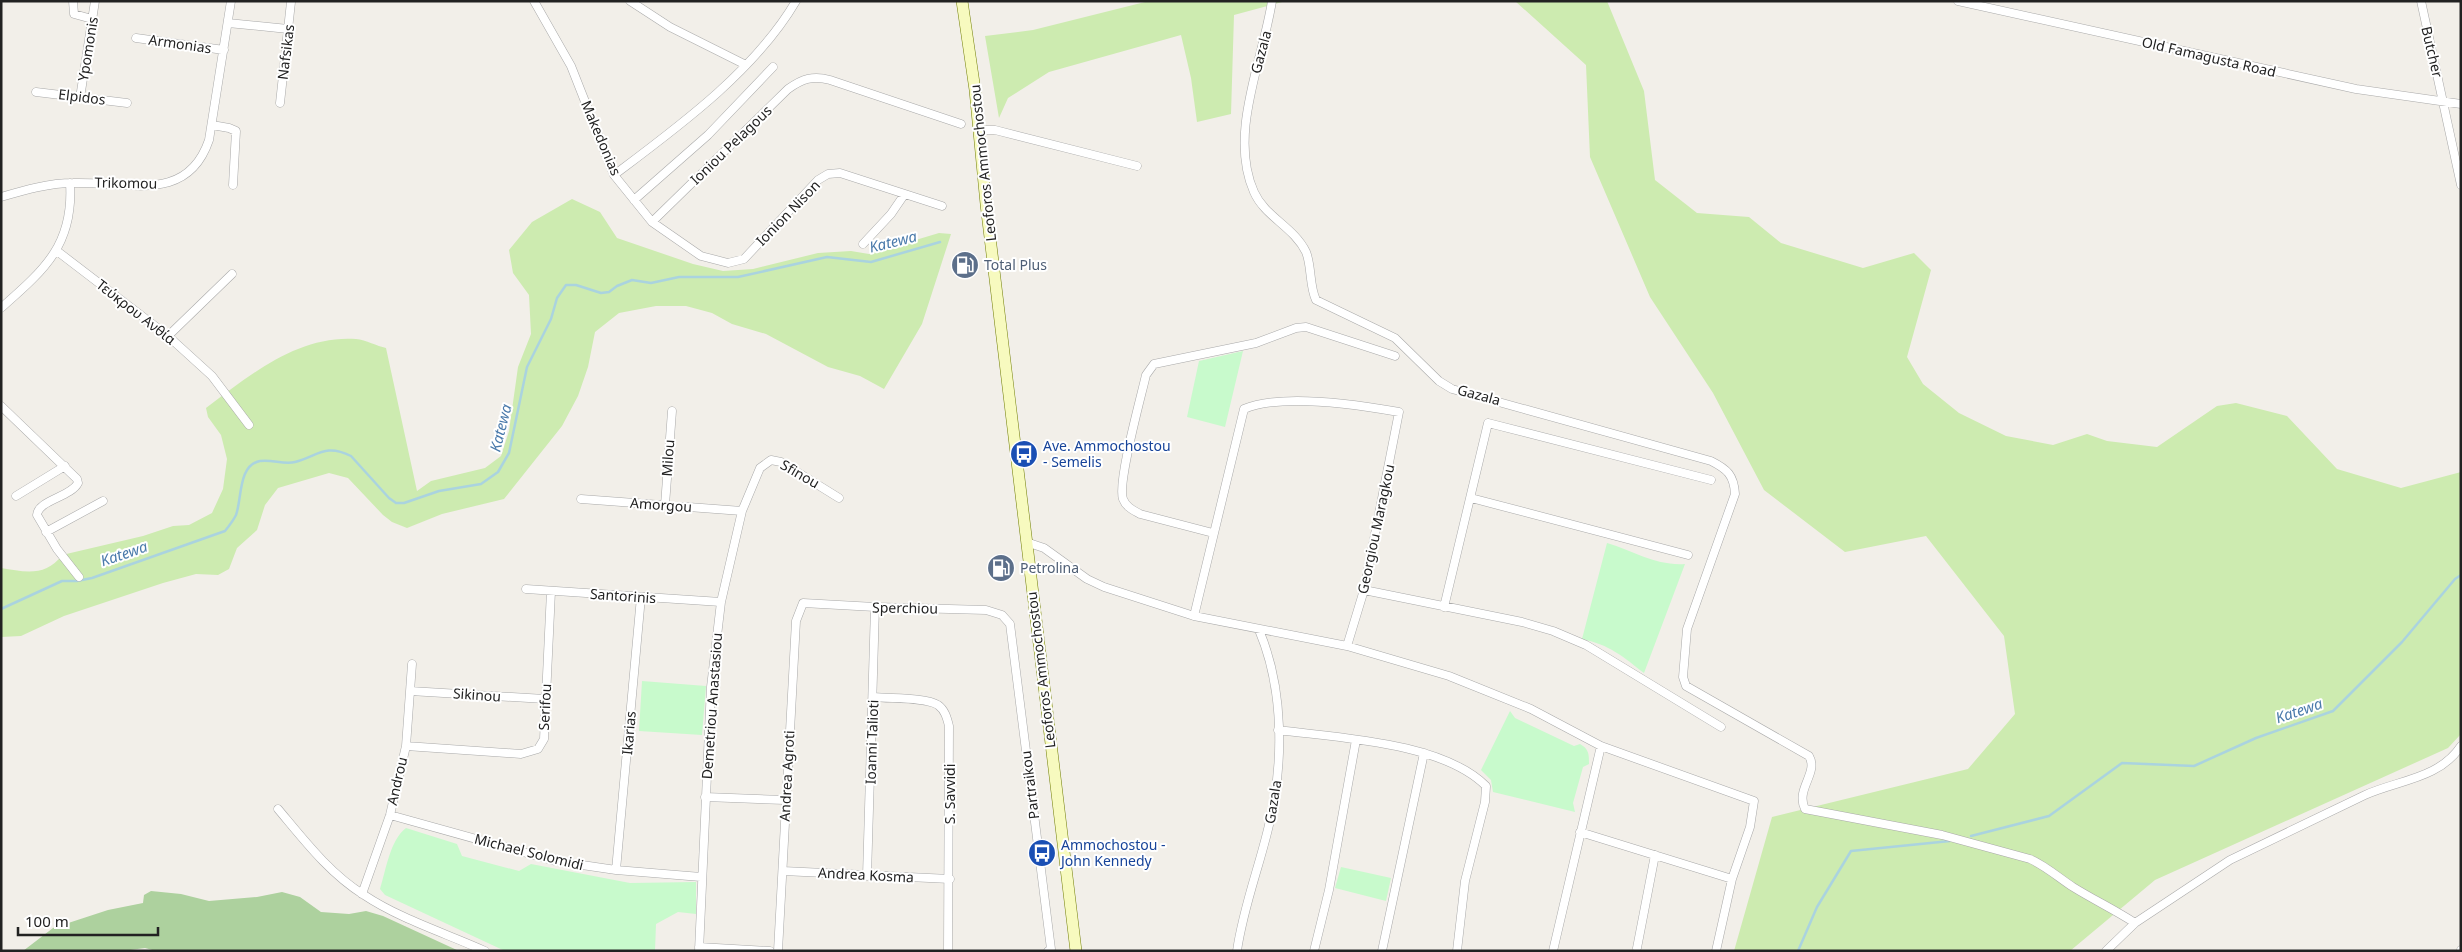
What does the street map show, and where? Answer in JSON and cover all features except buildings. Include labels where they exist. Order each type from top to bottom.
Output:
[{"type":"main road","name":"Leoforos Ammochostou","points":[[962,1],[979,130],[986,204],[1076,951]]},
{"type":"street","points":[[73,1],[74,14],[92,19]]},
{"type":"street","name":"Ypomonis","points":[[80,98],[96,1]]},
{"type":"street","name":"Trikomou","points":[[1,197],[32,188],[70,183],[156,185],[179,179],[195,168],[209,140],[231,1]]},
{"type":"street","name":"Makedonias","points":[[534,1],[571,66],[614,175],[652,222],[701,256],[719,262],[736,262],[744,259],[750,252]]},
{"type":"street","points":[[630,1],[670,27],[746,65]]},
{"type":"street","points":[[614,175],[673,131],[746,65],[772,37],[796,1]]},
{"type":"street","name":"Gazala","points":[[1272,1],[1269,23],[1251,89],[1246,135],[1246,169],[1254,193],[1265,208],[1299,240],[1306,254],[1311,289],[1316,300],[1395,338],[1439,381],[1452,389],[1711,461],[1724,468],[1731,475],[1735,494],[1687,629],[1682,677],[1686,686],[1809,756],[1812,767],[1802,795],[1805,809],[1942,835],[2030,859],[2135,923]]},
{"type":"street","name":"Old Famagusta Road","points":[[1958,1],[2356,90],[2461,104]]},
{"type":"street","name":"Butcher","points":[[2420,1],[2461,185]]},
{"type":"street","name":"Nafsikas","points":[[280,103],[291,2]]},
{"type":"street","points":[[228,23],[288,29]]},
{"type":"street","name":"Armonias","points":[[136,38],[224,50]]},
{"type":"street","points":[[634,200],[708,135],[773,67]]},
{"type":"street","name":"Ioniou Pelagous","points":[[652,222],[788,89],[805,78],[815,77],[961,124]]},
{"type":"street","name":"Elpidos","points":[[36,92],[127,103]]},
{"type":"street","points":[[212,125],[229,128],[236,132],[232,185]]},
{"type":"street","points":[[979,130],[995,130],[1137,166]]},
{"type":"street","name":"Ionion Nison","points":[[750,252],[824,176],[840,174],[942,206]]},
{"type":"street","points":[[1,308],[57,251],[69,213],[70,183]]},
{"type":"street","points":[[863,244],[904,195]]},
{"type":"street","name":"Τεύκρου Ανθία","points":[[57,251],[168,336],[212,376],[249,425]]},
{"type":"street","points":[[168,336],[232,274]]},
{"type":"street","points":[[1194,616],[1213,533],[1140,514],[1124,502],[1122,483],[1146,375],[1154,364],[1256,344],[1296,328],[1306,327],[1395,356]]},
{"type":"street","name":"Georgiou Maragkou","points":[[1213,533],[1244,409],[1277,403],[1345,402],[1399,412],[1364,590],[1347,646]]},
{"type":"street","points":[[1,406],[77,479],[78,483],[74,489],[38,509],[38,518],[46,532],[79,576]]},
{"type":"street","name":"Milou","points":[[665,505],[672,411]]},
{"type":"street","points":[[1444,608],[1488,423],[1711,480]]},
{"type":"street","name":"Sfinou","points":[[760,468],[771,460],[781,462],[839,498]]},
{"type":"street","points":[[16,496],[65,466]]},
{"type":"street","name":"Demetriou Anastasiou","points":[[699,949],[701,876],[712,687],[721,602],[742,511],[760,468]]},
{"type":"street","points":[[1471,498],[1688,555]]},
{"type":"street","name":"Amorgou","points":[[581,500],[742,511]]},
{"type":"street","points":[[46,532],[103,501]]},
{"type":"street","points":[[1026,542],[1044,548],[1095,583],[1194,616],[1347,646],[1449,676],[1531,709],[1602,746],[1754,802],[1750,827],[1732,879],[1716,951]]},
{"type":"street","name":"Santorinis","points":[[526,589],[721,602]]},
{"type":"street","points":[[1364,590],[1444,608],[1522,622],[1553,631],[1584,644],[1722,727]]},
{"type":"street","name":"Serifou","points":[[406,746],[521,754],[535,752],[544,739],[551,591]]},
{"type":"street","name":"Ikarias","points":[[616,870],[641,597]]},
{"type":"street","name":"Sperchiou","points":[[803,603],[875,608],[986,610],[995,611],[1006,618]]},
{"type":"street","name":"Andrea Agroti","points":[[778,951],[796,621],[803,603]]},
{"type":"street","name":"Ioanni Talioti","points":[[867,876],[874,697],[875,608]]},
{"type":"street","name":"Partraikou","points":[[1006,618],[1013,630],[1051,949],[1048,951]]},
{"type":"street","name":"Gazala","points":[[1237,951],[1241,924],[1270,824],[1280,760],[1278,707],[1268,651],[1260,630]]},
{"type":"street","name":"Androu","points":[[362,894],[390,815],[406,746],[412,664]]},
{"type":"street","name":"Sikinou","points":[[410,691],[545,699]]},
{"type":"street","name":"S. Savvidi","points":[[874,697],[930,702],[942,709],[947,716],[950,726],[948,951]]},
{"type":"street","points":[[1278,730],[1356,740],[1424,753],[1474,774],[1486,786],[1485,802],[1465,881],[1457,951]]},
{"type":"street","points":[[1314,951],[1328,890],[1356,740]]},
{"type":"street","points":[[1553,951],[1602,746]]},
{"type":"street","points":[[2106,951],[2135,923],[2230,860],[2372,792],[2427,774],[2444,764],[2461,746]]},
{"type":"street","points":[[1382,951],[1424,753]]},
{"type":"street","points":[[706,796],[785,800]]},
{"type":"street","points":[[278,809],[317,856],[362,894],[389,909],[485,951]]},
{"type":"street","name":"Michael Solomidi","points":[[390,815],[540,858],[616,870],[701,876]]},
{"type":"street","points":[[1580,832],[1732,879]]},
{"type":"street","points":[[1637,948],[1655,855]]},
{"type":"street","name":"Andrea Kosma","points":[[783,871],[950,879]]},
{"type":"street","points":[[699,949],[770,951]]},
{"type":"green space","points":[[1149,1],[1286,1],[1234,15],[1231,114],[1197,122],[1191,78],[1181,35],[1049,72],[1008,98],[999,118],[985,36],[1033,30]]},
{"type":"green space","points":[[1515,1],[1607,1],[1644,91],[1655,180],[1697,213],[1749,217],[1781,243],[1863,268],[1914,253],[1931,270],[1907,357],[1923,384],[1959,413],[2006,436],[2053,445],[2087,434],[2107,441],[2157,447],[2217,406],[2236,403],[2287,416],[2337,469],[2401,488],[2461,472],[2461,734],[2448,748],[2155,880],[2070,951],[1734,951],[1772,817],[1968,769],[2015,714],[2004,636],[1926,536],[1845,552],[1764,490],[1713,393],[1650,297],[1590,157],[1586,65]]},
{"type":"green space","points":[[572,199],[600,212],[617,238],[693,264],[723,271],[753,269],[818,253],[851,251],[869,254],[939,233],[951,234],[922,324],[884,389],[860,376],[828,367],[766,334],[732,324],[712,313],[686,306],[656,306],[619,313],[595,332],[588,367],[578,396],[562,426],[504,499],[442,514],[407,528],[392,522],[383,515],[348,478],[329,473],[278,488],[265,505],[257,530],[237,548],[229,569],[218,575],[196,574],[163,583],[64,616],[21,636],[1,637],[1,568],[18,571],[42,570],[56,562],[62,555],[143,536],[173,526],[189,525],[212,513],[223,489],[227,459],[221,435],[208,417],[206,408],[276,360],[314,343],[335,339],[356,339],[386,348],[417,491],[431,481],[485,468],[501,456],[509,431],[518,367],[531,334],[529,295],[513,273],[509,250],[532,222]]},
{"type":"green space","points":[[1243,351],[1225,427],[1187,417],[1199,361]]},
{"type":"green space","points":[[1607,543],[1664,563],[1685,564],[1644,673],[1608,648],[1582,639]]},
{"type":"green space","points":[[642,681],[706,686],[702,735],[639,731]]},
{"type":"green space","points":[[1510,711],[1515,718],[1574,746],[1580,744],[1587,750],[1589,764],[1583,767],[1573,803],[1575,812],[1493,792],[1491,780],[1481,770]]},
{"type":"green space","points":[[406,828],[457,844],[462,856],[519,871],[531,864],[630,883],[696,882],[696,914],[678,912],[656,924],[655,951],[505,951],[385,895],[380,889],[392,848]]},
{"type":"green space","points":[[1341,867],[1391,878],[1386,901],[1335,888]]},
{"type":"green space","points":[[151,891],[181,894],[209,901],[257,897],[282,892],[300,897],[321,912],[349,914],[366,911],[383,916],[459,951],[156,951],[145,948],[123,951],[23,951],[53,928],[108,910],[143,903],[144,895]]},
{"type":"waterway","name":"Katewa","points":[[1,609],[62,581],[92,578],[225,531],[236,515],[244,476],[253,464],[260,461],[291,463],[322,452],[342,452],[351,456],[389,498],[396,503],[404,503],[439,491],[481,484],[498,472],[509,453],[527,367],[551,319],[557,298],[566,285],[576,285],[601,293],[609,292],[617,286],[632,280],[651,283],[679,277],[738,277],[827,257],[871,262],[940,242]]},
{"type":"waterway","name":"Katewa","points":[[1971,836],[2049,816],[2122,763],[2194,766],[2256,738],[2333,711],[2402,642],[2455,579],[2461,575]]},
{"type":"waterway","points":[[1798,951],[1817,907],[1851,851],[1950,841]]},
{"type":"place","name":"Total Plus","points":[[965,265]]},
{"type":"place","name":"Ave. Ammochostou - Semelis","points":[[1024,454]]},
{"type":"place","name":"Petrolina","points":[[1001,568]]},
{"type":"place","name":"Ammochostou - John Kennedy","points":[[1042,853]]}]
